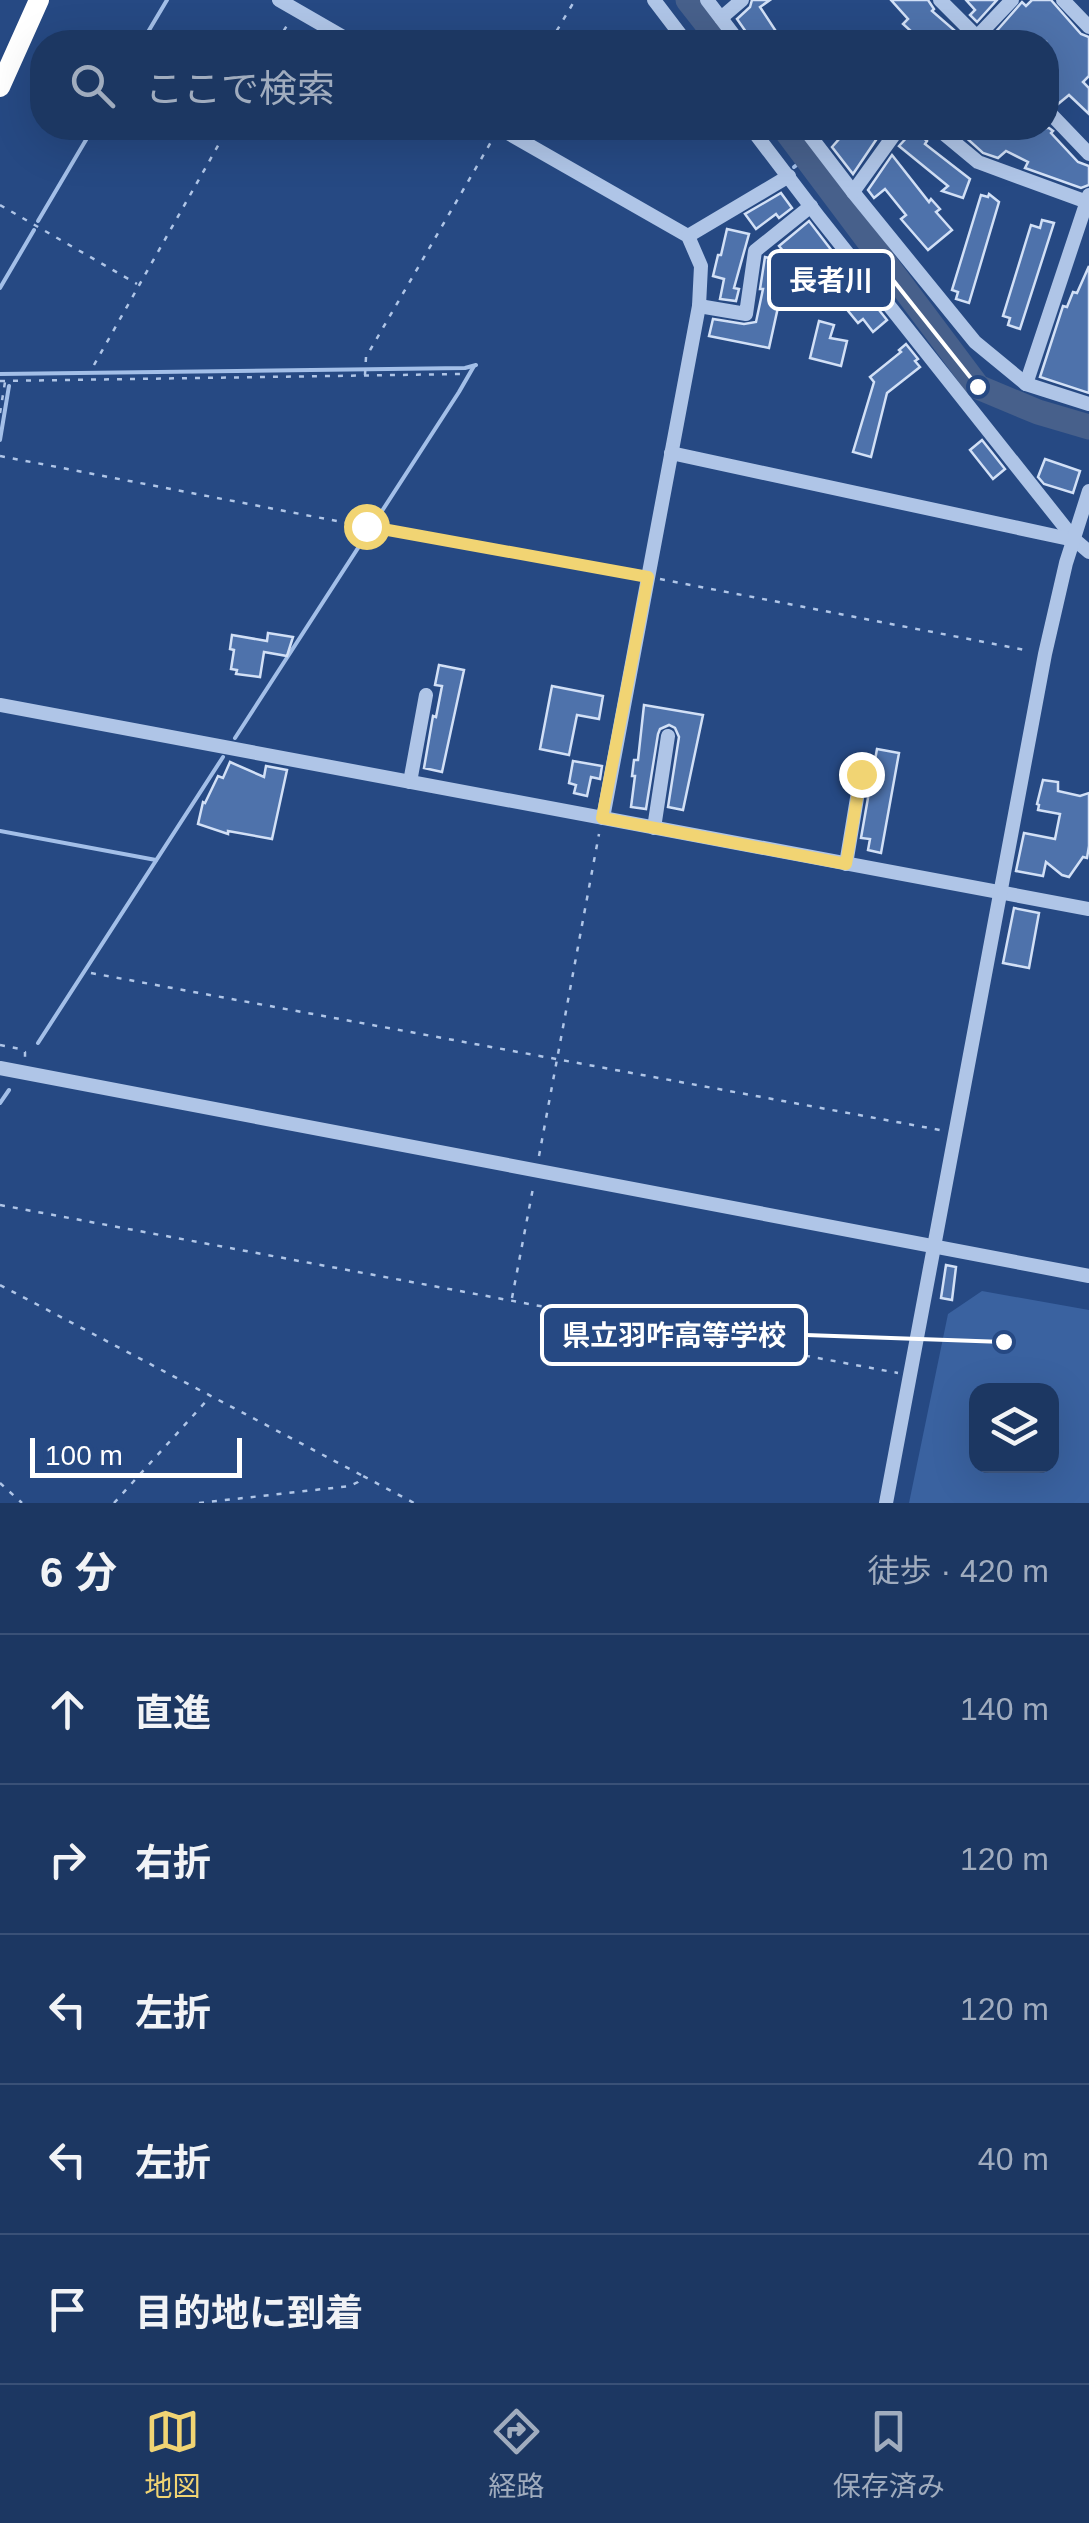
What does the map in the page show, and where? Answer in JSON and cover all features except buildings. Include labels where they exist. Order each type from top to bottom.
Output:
[{"type":"highway","points":[[0,87],[39,0]]},
{"type":"street","points":[[279,0],[299,5],[335,30]]},
{"type":"street","points":[[654,0],[677,30]]},
{"type":"street","points":[[707,0],[730,30]]},
{"type":"street","points":[[721,18],[742,0]]},
{"type":"street","points":[[940,0],[967,30]]},
{"type":"street","points":[[986,30],[1012,0]]},
{"type":"street","points":[[1063,0],[1089,27]]},
{"type":"street","points":[[1059,123],[1089,154]]},
{"type":"street","points":[[520,140],[688,236],[702,266],[699,306],[602,818]]},
{"type":"street","points":[[761,140],[1075,540],[1089,552]]},
{"type":"street","points":[[813,140],[975,342],[1026,384],[1089,404]]},
{"type":"street","points":[[853,192],[890,140]]},
{"type":"street","points":[[951,140],[978,162],[1088,199],[1026,384]]},
{"type":"street","points":[[688,236],[789,176]]},
{"type":"street","points":[[699,306],[746,314],[755,251],[811,206]]},
{"type":"street","points":[[670,453],[1075,540]]},
{"type":"street","points":[[886,1503],[1046,654],[1066,563],[1089,491]]},
{"type":"street","points":[[410,782],[426,694]]},
{"type":"street","points":[[0,705],[1089,909]]},
{"type":"street","points":[[654,828],[668,736]]},
{"type":"street","points":[[846,864],[861,774]]},
{"type":"street","points":[[0,1068],[1089,1276]]},
{"type":"path","points":[[557,30],[575,0]]},
{"type":"path","points":[[284,30],[299,5]]},
{"type":"path","points":[[94,365],[221,140]]},
{"type":"path","points":[[365,371],[366,358],[492,140]]},
{"type":"path","points":[[0,205],[138,284]]},
{"type":"path","points":[[0,413],[3,380],[365,371],[462,374]]},
{"type":"path","points":[[2,457],[1046,654]]},
{"type":"path","points":[[512,1301],[602,818]]},
{"type":"path","points":[[90,973],[956,1133]]},
{"type":"path","points":[[0,1045],[25,1052],[18,1072]]},
{"type":"path","points":[[0,1205],[910,1376]]},
{"type":"path","points":[[0,1285],[414,1503]]},
{"type":"path","points":[[114,1503],[210,1396]]},
{"type":"path","points":[[199,1503],[350,1486],[363,1476]]},
{"type":"path","points":[[0,1483],[22,1503]]},
{"type":"shaded area","points":[[982,1291],[1089,1310],[1089,1503],[909,1503],[948,1314]]},
{"type":"waterway","points":[[149,30],[167,0]]},
{"type":"waterway","points":[[688,0],[712,30]]},
{"type":"waterway","points":[[38,221],[86,140]]},
{"type":"waterway","points":[[793,140],[978,387],[1038,412],[1089,427]]},
{"type":"waterway","points":[[794,167],[806,158]]},
{"type":"waterway","points":[[0,288],[34,230]]},
{"type":"waterway","points":[[0,374],[476,365]]},
{"type":"waterway","points":[[235,738],[474,366]]},
{"type":"waterway","points":[[0,440],[9,386]]},
{"type":"waterway","points":[[38,1043],[223,757]]},
{"type":"waterway","points":[[0,831],[156,860]]},
{"type":"waterway","points":[[0,1103],[9,1090]]},
{"type":"place","name":"長者川","points":[[978,387]]},
{"type":"place","name":"県立羽咋高等学校","points":[[1004,1342]]},
{"type":"route","points":[[366,526],[648,577],[602,818],[846,864],[861,774]]}]
